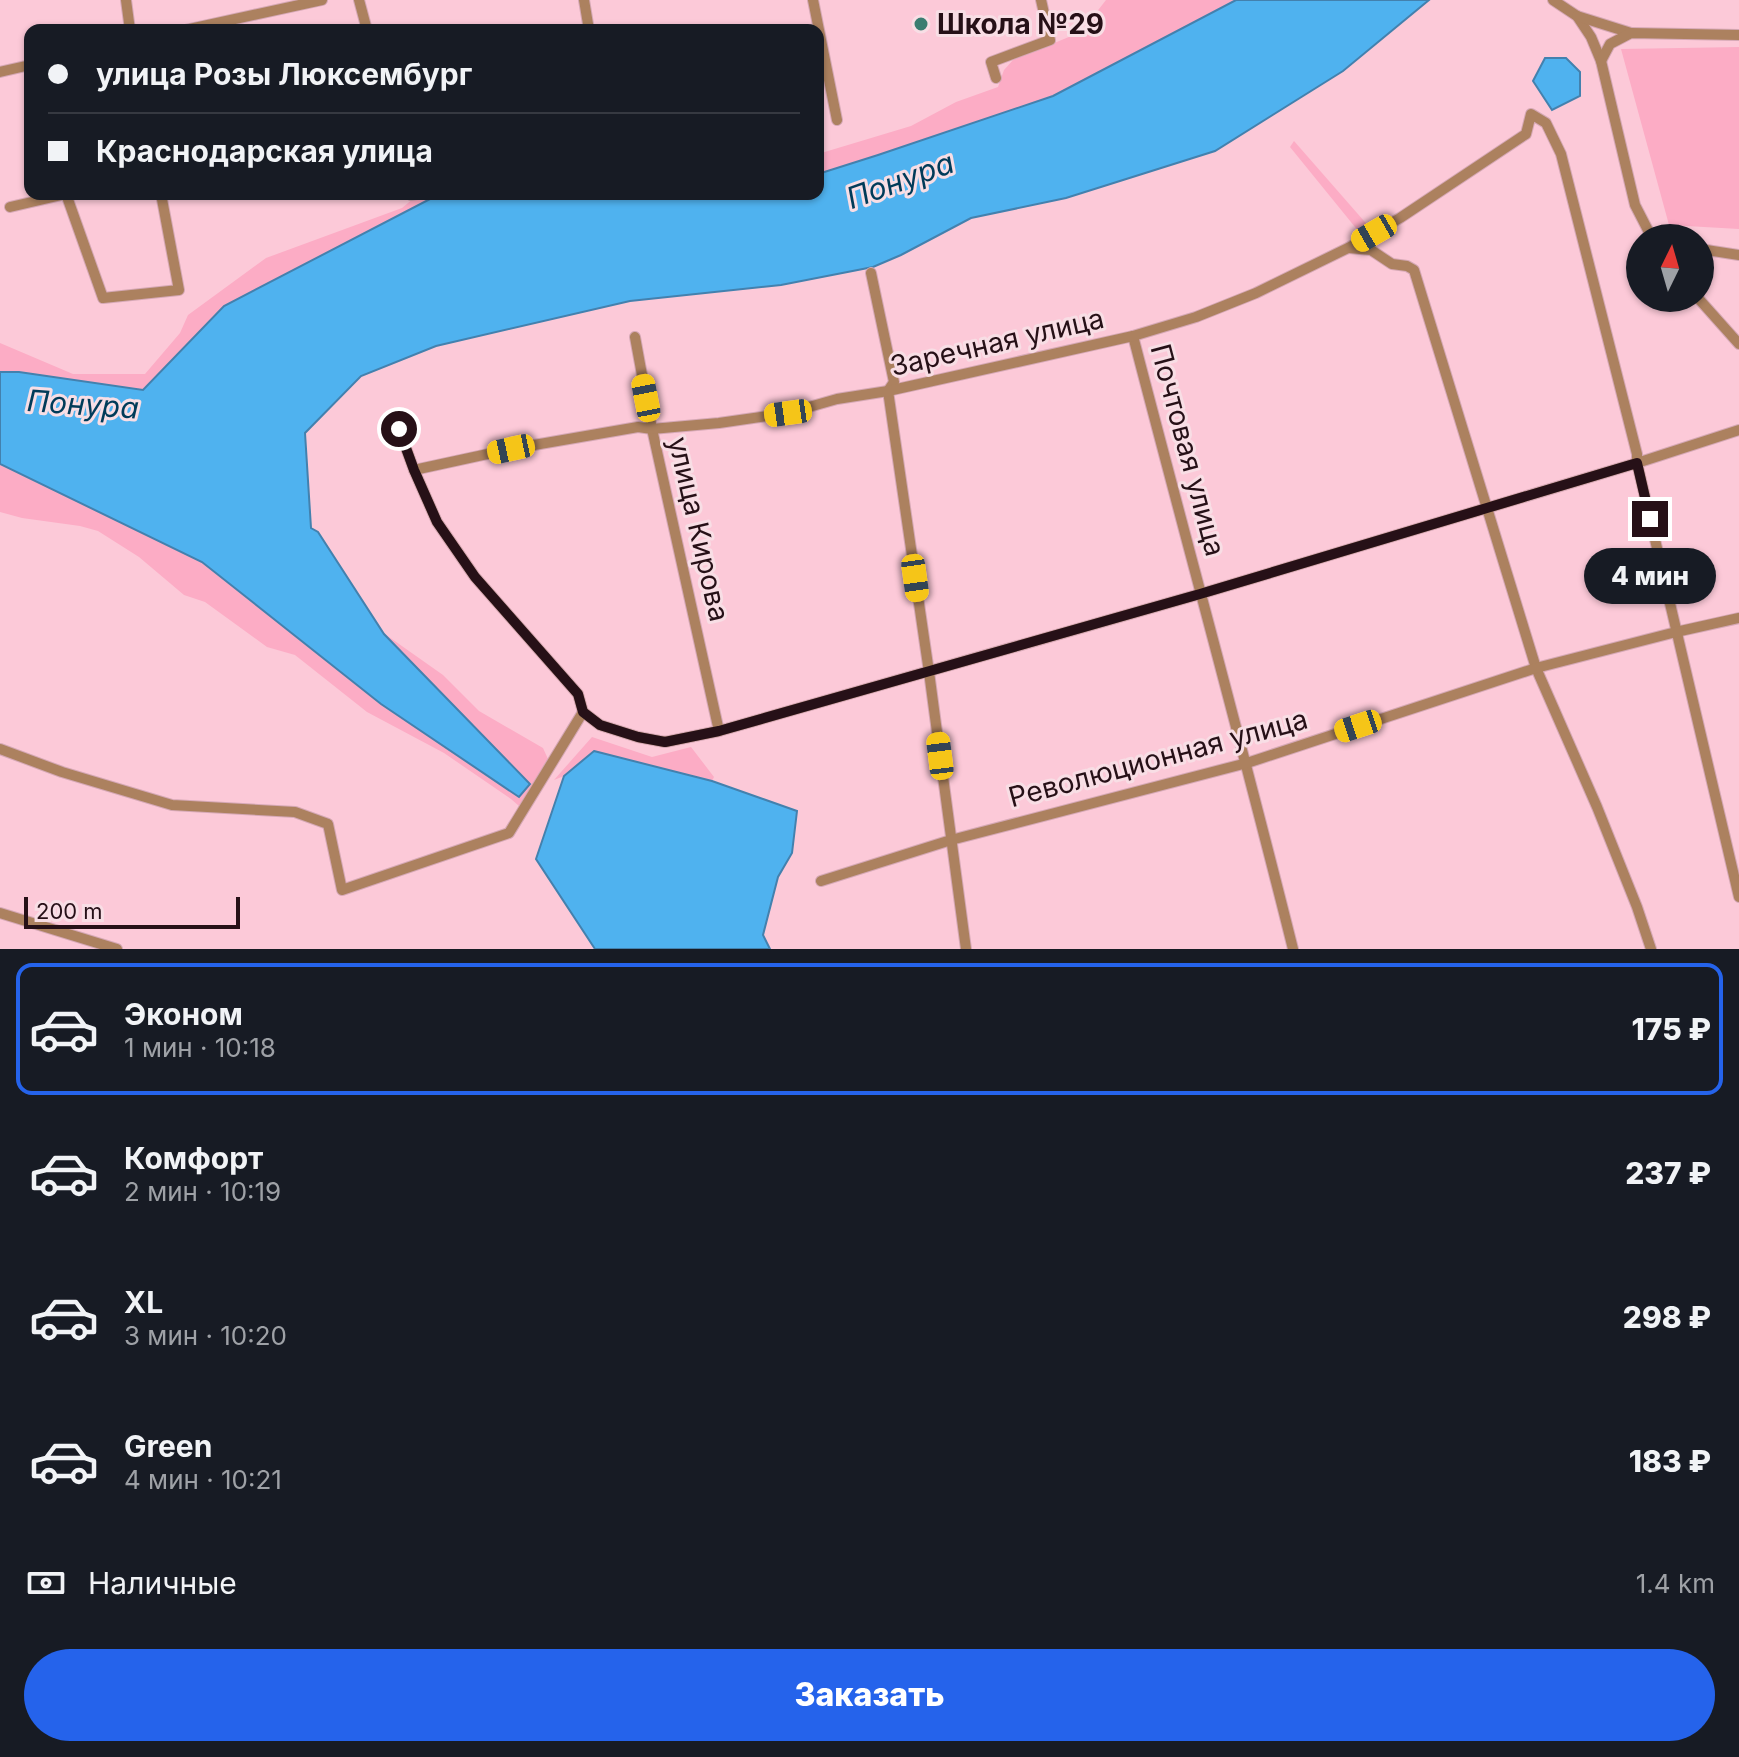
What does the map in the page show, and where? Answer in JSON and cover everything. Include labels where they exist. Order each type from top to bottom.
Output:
[{"type":"street","points":[[126,0],[129,24]]},
{"type":"street","points":[[212,24],[322,0]]},
{"type":"street","points":[[359,0],[365,24]]},
{"type":"street","points":[[584,0],[588,24]]},
{"type":"street","points":[[813,0],[818,24]]},
{"type":"street","points":[[996,78],[991,62],[1050,40],[1041,0]]},
{"type":"street","points":[[1553,0],[1577,16],[1631,33],[1739,35]]},
{"type":"street","points":[[1577,16],[1591,37],[1601,61],[1635,205],[1645,224]]},
{"type":"street","points":[[1601,61],[1610,44],[1631,33]]},
{"type":"street","points":[[824,55],[837,120]]},
{"type":"street","points":[[0,72],[24,66]]},
{"type":"street","name":"Заречная улица","points":[[414,470],[624,429],[719,423],[788,413],[837,399],[888,391],[1133,336],[1196,317],[1256,293],[1348,248],[1400,218],[1526,134],[1531,114],[1546,123],[1561,154],[1637,463]]},
{"type":"street","points":[[10,207],[40,200]]},
{"type":"street","points":[[68,200],[103,298],[179,290],[162,200]]},
{"type":"street","points":[[1348,248],[1371,250],[1392,264],[1414,270],[1536,668],[1597,807],[1651,949]]},
{"type":"street","points":[[1714,251],[1739,255]]},
{"type":"street","points":[[871,273],[894,382],[888,391],[966,949]]},
{"type":"street","points":[[1710,312],[1739,344]]},
{"type":"street","name":"Почтовая улица","points":[[1133,336],[1247,763],[1293,949]]},
{"type":"street","name":"улица Кирова","points":[[635,337],[652,429],[719,731]]},
{"type":"street","points":[[399,429],[437,522],[475,577],[578,694],[583,712],[600,725],[665,742],[719,731],[1200,594],[1739,430]]},
{"type":"street","points":[[1637,463],[1739,897]]},
{"type":"street","name":"Революционная улица","points":[[821,881],[951,840],[1247,763],[1536,668],[1739,618]]},
{"type":"street","points":[[0,749],[62,772],[172,805],[295,812],[328,824],[342,890],[509,833],[583,712]]},
{"type":"street","points":[[0,913],[117,949]]},
{"type":"shaded area","points":[[1106,0],[1236,0],[1053,96],[824,172],[824,152],[911,126],[956,102],[998,87],[1004,70],[1013,60],[1081,32]]},
{"type":"shaded area","points":[[1739,47],[1739,229],[1714,228],[1714,224],[1669,224],[1621,49]]},
{"type":"shaded area","points":[[1294,141],[1378,237],[1368,243],[1290,147]]},
{"type":"shaded area","points":[[412,200],[428,200],[224,306],[142,390],[0,372],[0,343],[73,374],[145,374],[180,333],[188,315],[266,258],[402,208]]},
{"type":"shaded area","points":[[0,464],[202,562],[381,704],[519,797],[530,785],[382,632],[443,675],[479,711],[543,748],[548,759],[519,806],[444,753],[367,712],[295,655],[267,647],[205,602],[184,595],[139,557],[98,531],[0,512]]},
{"type":"shaded area","points":[[592,737],[652,757],[691,747],[714,777],[712,781],[594,751],[564,776],[554,780]]},
{"type":"water","name":"Понура","points":[[1236,0],[1429,0],[1343,71],[1215,151],[1066,198],[971,218],[873,267],[781,285],[630,301],[436,346],[361,376],[305,433],[311,528],[318,532],[384,634],[530,784],[519,797],[381,704],[202,562],[0,464],[0,372],[143,390],[224,306],[428,200],[824,200],[824,172],[1053,96]]},
{"type":"water","points":[[1545,58],[1566,58],[1580,72],[1580,96],[1552,110],[1533,81]]},
{"type":"water","points":[[594,751],[712,781],[797,811],[792,853],[778,877],[763,935],[770,949],[595,949],[536,859],[564,776]]},
{"type":"place","name":"Школа №29","points":[[921,24]]},
{"type":"route","points":[[399,429],[437,522],[475,577],[578,694],[583,712],[600,725],[665,742],[719,731],[929,672],[1637,463],[1650,519]]}]
